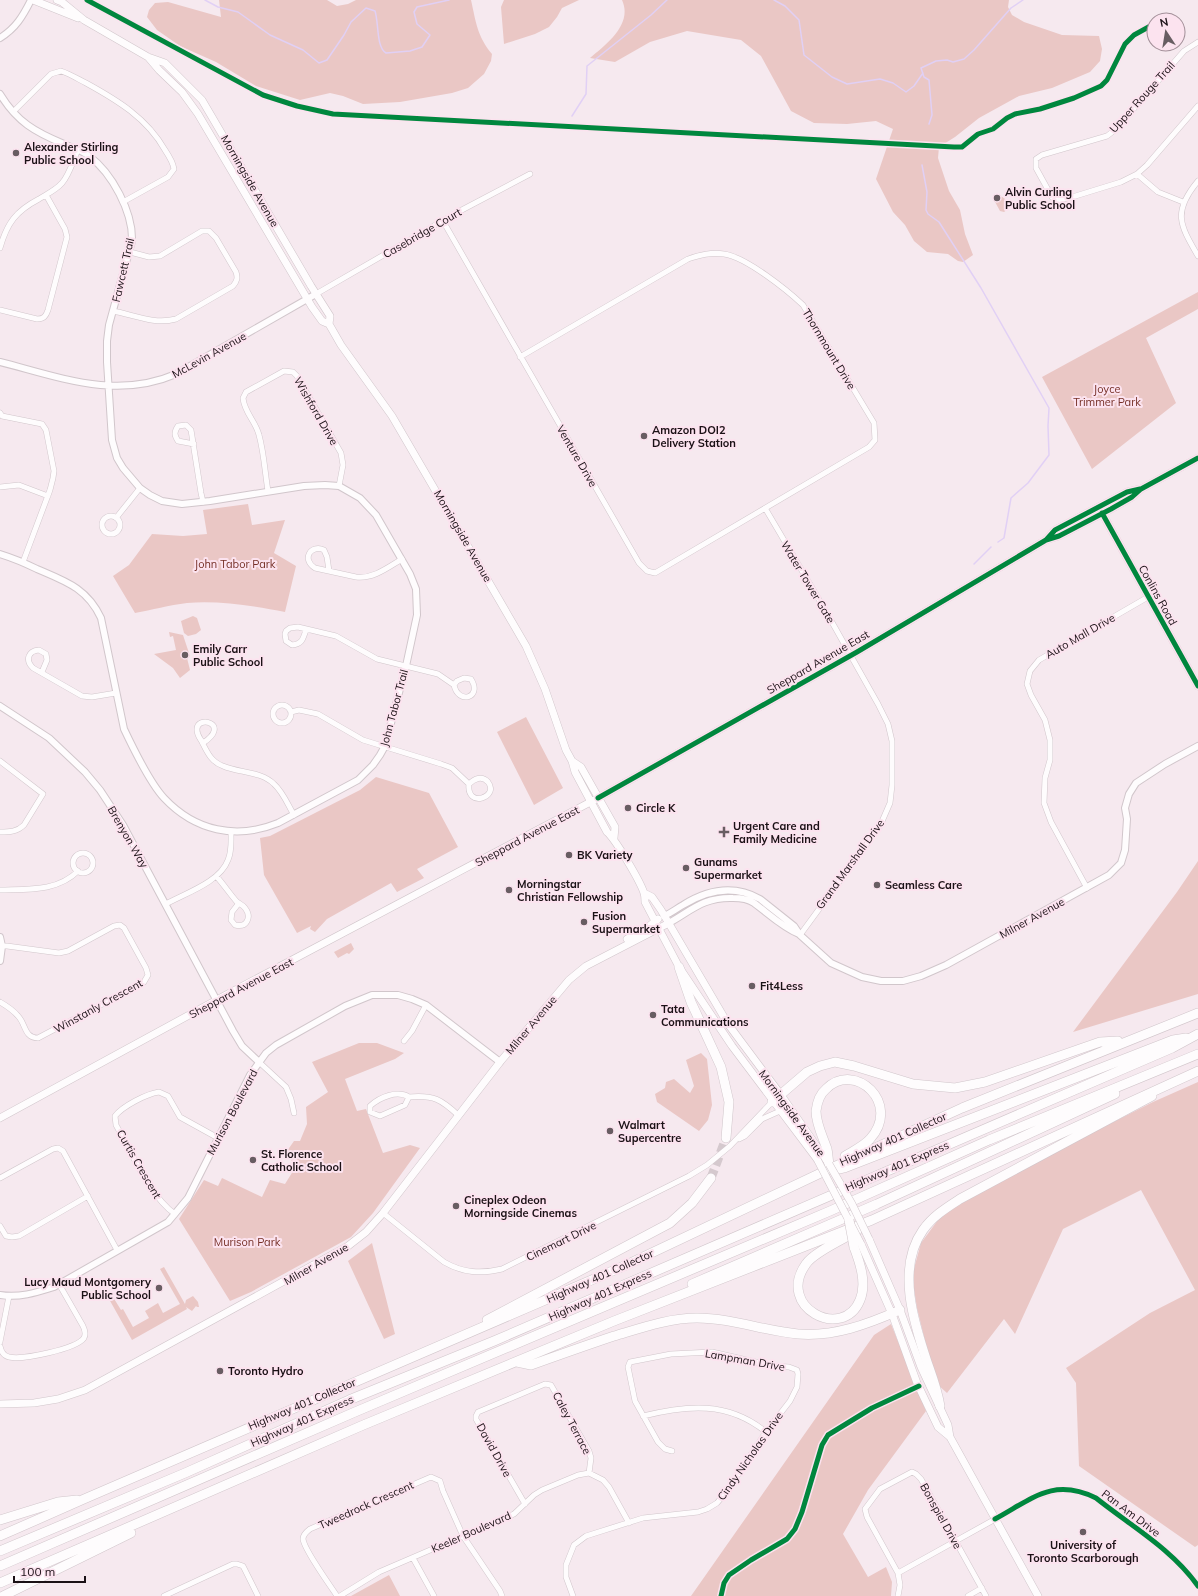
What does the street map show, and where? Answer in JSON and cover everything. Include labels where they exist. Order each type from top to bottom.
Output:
[{"type":"highway","points":[[679,967],[691,1002],[721,1067],[729,1102],[726,1138]]},
{"type":"highway","name":"Highway 401 Collector","points":[[0,1536],[339,1388],[417,1356],[624,1266],[825,1160],[962,1108],[1198,1013]]},
{"type":"highway","points":[[825,1160],[844,1168],[1173,1040],[1195,1036]]},
{"type":"highway","name":"Highway 401 Express","points":[[0,1551],[185,1473],[349,1400],[494,1341],[1172,1048],[1195,1036]]},
{"type":"highway","points":[[772,1102],[807,1072],[820,1066],[835,1062],[854,1066],[913,1084],[955,1088],[985,1082],[1100,1042],[1126,1041]]},
{"type":"highway","points":[[614,1321],[623,1314],[877,1204],[1198,1055]]},
{"type":"highway","name":"Highway 401 Express","points":[[0,1566],[355,1412],[830,1211],[989,1140],[1198,1055]]},
{"type":"highway","points":[[0,1584],[361,1426],[614,1321],[872,1220],[1198,1071]]},
{"type":"highway","points":[[842,1080],[855,1080],[868,1086],[877,1096],[882,1111],[879,1128],[869,1141],[840,1159],[825,1160],[816,1112],[818,1101],[823,1092],[830,1084],[842,1080]]},
{"type":"highway","points":[[940,1406],[937,1388],[927,1362],[913,1312],[908,1278],[912,1253],[922,1231],[943,1210],[960,1199],[1138,1105],[1179,1080]]},
{"type":"highway","points":[[417,1356],[670,1224],[692,1203],[711,1178]]},
{"type":"highway","points":[[849,1220],[858,1245],[862,1280],[860,1300],[848,1314],[829,1320],[812,1313],[801,1300],[798,1284],[801,1272],[807,1262],[817,1254],[866,1226],[872,1220]]},
{"type":"highway","points":[[517,1362],[531,1365],[636,1329],[678,1320],[711,1319],[799,1334],[816,1334],[847,1330],[896,1312]]},
{"type":"highway","points":[[3,1596],[110,1544],[198,1498]]},
{"type":"highway","points":[[0,1520],[58,1502],[84,1499]]},
{"type":"main road","name":"Morningside Avenue","points":[[32,0],[84,20],[148,57],[165,63],[202,100],[330,316],[329,324]]},
{"type":"main road","name":"Morningside Avenue","points":[[57,0],[62,2],[84,20]]},
{"type":"main road","name":"Morningside Avenue","points":[[148,57],[158,70],[182,92],[198,114],[307,300],[322,321],[329,324],[341,344],[392,416],[526,646],[545,689],[575,772],[607,832],[614,838],[644,893],[645,902],[679,967],[772,1102],[825,1160],[849,1220]]},
{"type":"main road","name":"Sheppard Avenue East","points":[[0,1118],[217,1000],[591,802],[850,656],[1046,540],[1059,536],[1100,510],[1132,498],[1142,489],[1198,458]]},
{"type":"main road","name":"Morningside Avenue","points":[[572,761],[581,767],[615,827],[614,838]]},
{"type":"main road","name":"Morningside Avenue","points":[[644,893],[652,897],[669,923],[728,1024],[781,1095],[825,1160],[852,1204],[869,1239],[896,1312],[917,1383],[938,1427],[950,1438],[1038,1596]]},
{"type":"main road","name":"Milner Avenue","points":[[600,958],[664,916]]},
{"type":"main road","name":"Milner Avenue","points":[[0,1404],[34,1403],[58,1399],[85,1390],[336,1254],[348,1246],[366,1232],[383,1213],[500,1062],[569,980],[586,966],[600,958],[669,923]]},
{"type":"main road","name":"Morningside Avenue","points":[[858,1245],[896,1312],[940,1406],[948,1425],[950,1438]]},
{"type":"street","points":[[0,38],[13,29],[19,22],[32,0]]},
{"type":"street","name":"Upper Rouge Trail","points":[[1137,174],[1121,182],[1065,200],[1057,200],[1052,197],[1036,168],[1036,159],[1042,155],[1107,136],[1116,129],[1184,51],[1198,42]]},
{"type":"street","points":[[13,112],[51,74],[61,71],[113,99],[137,116],[161,142],[173,163],[174,169],[168,177],[123,202]]},
{"type":"street","name":"Fawcett Trail","points":[[0,94],[24,124],[41,135],[88,155],[99,164],[108,176],[128,211],[132,234],[130,252],[109,325],[107,341],[108,386]]},
{"type":"street","points":[[1183,202],[1158,192],[1137,174],[1147,165],[1198,106]]},
{"type":"street","points":[[0,248],[7,228],[13,217],[26,206],[62,184],[67,177],[78,150]]},
{"type":"street","name":"Casebridge Court","points":[[316,294],[443,221],[530,174]]},
{"type":"street","points":[[1198,181],[1183,202],[1181,220],[1184,232],[1198,256]]},
{"type":"street","points":[[0,310],[37,320],[46,316],[67,237],[62,224],[46,195]]},
{"type":"street","name":"Venture Drive","points":[[443,221],[639,563],[647,571],[655,572],[765,508]]},
{"type":"street","points":[[113,310],[153,321],[168,321],[176,319],[233,286],[237,281],[236,272],[216,238],[209,231],[202,231],[160,256],[149,257],[130,252]]},
{"type":"street","name":"Thornmount Drive","points":[[520,357],[688,259],[703,254],[712,253],[726,254],[744,261],[792,295],[803,305],[874,423],[875,430],[875,440],[869,447],[765,508]]},
{"type":"street","name":"McLevin Avenue","points":[[0,362],[75,382],[108,386],[150,383],[170,377],[210,356],[316,294]]},
{"type":"street","name":"Wishford Drive","points":[[268,491],[260,436],[244,406],[243,398],[246,392],[288,370],[297,376],[341,453],[343,465],[339,486]]},
{"type":"street","name":"John Tabor Trail","points":[[0,554],[23,562],[74,586],[93,604],[102,622],[124,729],[130,742],[163,797],[176,810],[200,825],[212,829],[231,832],[270,827],[358,780],[373,765],[385,746],[406,666],[417,615],[416,589],[410,574],[376,515],[367,504],[339,486],[315,485],[182,504],[162,501],[140,488],[123,468],[114,449],[110,430],[108,386]]},
{"type":"street","points":[[1,416],[42,424],[45,427],[54,471],[48,496],[23,562]]},
{"type":"street","points":[[194,444],[178,442],[175,437],[175,431],[178,426],[186,425],[189,427],[194,444],[203,502]]},
{"type":"street","points":[[0,487],[19,485],[48,496]]},
{"type":"street","points":[[116,518],[140,488]]},
{"type":"street","name":"Water Tower Gate","points":[[765,508],[824,608],[850,656]]},
{"type":"street","name":"Conlins Road","points":[[1100,510],[1198,686]]},
{"type":"street","points":[[329,571],[327,557],[324,550],[316,549],[311,551],[308,558],[311,565],[315,568],[356,577],[368,578],[402,559]]},
{"type":"street","name":"Auto Mall Drive","points":[[1086,888],[1051,822],[1044,803],[1045,778],[1050,760],[1050,740],[1045,720],[1027,684],[1030,671],[1039,660],[1148,597]]},
{"type":"street","points":[[306,630],[303,640],[300,643],[292,645],[286,641],[284,634],[288,629],[296,627],[336,636],[377,659],[438,674],[454,685],[455,690],[459,695],[464,697],[471,696],[475,690],[475,685],[471,679],[468,678],[457,681],[454,685]]},
{"type":"street","points":[[42,672],[47,660],[46,654],[39,650],[33,650],[29,655],[29,664],[33,668],[82,696],[92,697],[116,693]]},
{"type":"street","name":"Grand Marshall Drive","points":[[800,935],[880,826],[890,803],[892,785],[892,741],[888,724],[850,656]]},
{"type":"street","name":"Brenyon Way","points":[[0,706],[49,738],[85,772],[96,785],[124,825],[237,1038],[245,1049],[259,1062]]},
{"type":"street","points":[[291,712],[299,710],[322,716],[363,740],[452,768],[469,784],[470,794],[478,799],[488,795],[490,791],[490,786],[483,778],[473,780],[469,784]]},
{"type":"street","points":[[203,743],[206,750],[216,763],[271,781],[280,790],[294,815]]},
{"type":"street","name":"Milner Avenue","points":[[664,916],[703,894],[722,889],[739,892],[760,899],[794,926],[800,935],[831,963],[862,977],[881,980],[903,981],[921,976],[946,965],[1109,875],[1121,863],[1126,850],[1127,837],[1125,808],[1129,794],[1136,783],[1165,764],[1198,746]]},
{"type":"street","points":[[0,761],[43,794],[21,828],[13,831],[0,832]]},
{"type":"street","points":[[166,904],[217,877],[228,860],[231,845],[231,832]]},
{"type":"street","points":[[0,890],[47,888],[74,876],[78,871]]},
{"type":"street","points":[[217,877],[248,913],[247,923],[239,926],[235,925],[231,920],[232,912],[238,903]]},
{"type":"street","name":"Milner Avenue","points":[[669,923],[710,899],[721,897],[738,898],[752,902],[789,930],[800,935]]},
{"type":"street","name":"Winstanly Crescent","points":[[0,1002],[11,1008],[20,1017],[28,1034],[33,1038],[38,1038],[144,982],[148,975],[146,968],[124,928],[120,925],[114,926],[68,951],[59,954],[2,946]]},
{"type":"street","points":[[0,937],[2,946],[0,961]]},
{"type":"street","name":"Murison Boulevard","points":[[0,1295],[19,1296],[34,1294],[59,1284],[168,1222],[188,1198],[250,1075],[259,1062],[276,1045],[316,1022],[362,999],[372,995],[398,995],[426,1005],[500,1062]]},
{"type":"street","points":[[404,1041],[412,1031],[426,1005]]},
{"type":"street","points":[[259,1062],[286,1087],[291,1099],[294,1113]]},
{"type":"street","name":"Curtis Crescent","points":[[175,1214],[164,1206],[148,1182],[116,1124],[116,1116],[119,1112],[140,1099],[159,1092],[168,1096],[180,1117],[218,1138]]},
{"type":"street","points":[[409,1098],[405,1105],[380,1116],[370,1112],[370,1106],[375,1102],[397,1094],[404,1094],[409,1098],[425,1096],[437,1099],[459,1116]]},
{"type":"street","name":"Cinemart Drive","points":[[383,1213],[444,1262],[453,1267],[478,1273],[502,1269],[689,1176],[711,1162],[736,1140],[772,1102]]},
{"type":"street","name":"Cinemart Drive","points":[[736,1140],[745,1136],[762,1119],[780,1111]]},
{"type":"street","points":[[0,1178],[50,1150],[58,1148],[63,1151],[117,1250]]},
{"type":"street","points":[[0,1226],[6,1236],[19,1236],[88,1196]]},
{"type":"street","points":[[0,1346],[4,1354],[9,1357],[26,1356],[54,1352],[73,1345],[83,1339],[85,1332],[83,1326],[59,1284]]},
{"type":"street","points":[[0,1342],[9,1296]]},
{"type":"street","name":"Lampman Drive","points":[[672,1451],[665,1449],[659,1443],[643,1416],[633,1396],[628,1364],[633,1361],[671,1354],[712,1352],[797,1370]]},
{"type":"street","name":"Cindy Nicholas Drive","points":[[629,1523],[654,1517],[698,1512],[712,1506],[727,1491],[766,1432],[793,1396],[797,1387],[797,1370]]},
{"type":"street","name":"Caley Terrace","points":[[540,1386],[549,1384],[553,1386],[589,1451],[591,1458],[589,1473]]},
{"type":"street","name":"David Drive","points":[[525,1504],[476,1416],[478,1412],[540,1386]]},
{"type":"street","points":[[643,1416],[676,1409],[706,1408],[744,1417],[766,1432]]},
{"type":"street","name":"Bonspiel Drive","points":[[898,1596],[900,1585],[898,1573],[865,1513],[866,1505],[877,1491],[900,1477],[912,1472],[918,1475],[986,1596]]},
{"type":"street","points":[[574,1596],[568,1584],[565,1570],[568,1558],[574,1545],[586,1536],[629,1523],[609,1487],[596,1475],[589,1473]]},
{"type":"street","name":"Keeler Boulevard","points":[[338,1596],[379,1572],[514,1514],[542,1490],[578,1475],[589,1473]]},
{"type":"street","name":"Tweedrock Crescent","points":[[338,1596],[314,1562],[304,1542],[303,1538],[305,1533],[310,1529],[430,1477],[440,1481],[463,1536]]},
{"type":"street","name":"Pan Am Drive","points":[[898,1573],[1035,1496],[1055,1489],[1083,1492],[1096,1498],[1173,1557],[1186,1570],[1198,1586]]},
{"type":"street","points":[[463,1536],[500,1590],[502,1596]]},
{"type":"street","points":[[413,1558],[434,1596]]},
{"type":"street","points":[[164,1596],[173,1594],[233,1564],[243,1566],[258,1596]]},
{"type":"street","points":[[968,1596],[982,1588]]},
{"type":"green space","points":[[219,0],[327,0],[337,6],[348,4],[356,0],[471,0],[480,35],[492,54],[491,61],[484,74],[468,88],[452,93],[400,102],[363,104],[343,96],[330,93],[300,100],[256,86],[216,62],[180,46],[157,30],[147,17],[149,10],[155,3],[168,2],[221,17]]},
{"type":"green space","points":[[504,0],[579,0],[562,8],[549,27],[535,34],[504,44],[501,7]]},
{"type":"green space","points":[[622,0],[1009,0],[1008,7],[1012,15],[1024,22],[1062,35],[1099,36],[1102,49],[1100,61],[1090,72],[1052,88],[1019,96],[979,118],[955,137],[939,147],[938,158],[949,191],[960,210],[965,234],[973,255],[963,262],[958,261],[948,254],[927,252],[914,241],[905,225],[893,212],[876,179],[893,129],[876,121],[847,124],[814,123],[791,111],[761,56],[741,40],[687,31],[650,42],[615,62],[590,58],[610,40],[621,25],[624,17]]},
{"type":"green space","points":[[998,196],[1003,197],[1007,202],[1008,209],[1004,212],[1000,211],[994,200]]},
{"type":"green space","name":"Joyce Trimmer Park","points":[[1198,292],[1198,309],[1146,338],[1176,403],[1092,469],[1042,377]]},
{"type":"green space","name":"John Tabor Park","points":[[248,504],[252,525],[285,520],[274,553],[296,566],[285,612],[236,604],[199,602],[174,605],[135,613],[113,576],[129,565],[152,534],[183,536],[207,534],[203,510]]},
{"type":"green space","points":[[193,616],[197,618],[201,630],[196,634],[188,636],[184,633],[181,621]]},
{"type":"green space","points":[[169,632],[183,635],[190,656],[187,658],[190,670],[180,678],[173,668],[154,654],[176,650],[173,636],[170,637]]},
{"type":"green space","points":[[526,717],[563,788],[534,805],[497,732]]},
{"type":"green space","points":[[376,777],[429,793],[458,847],[417,869],[424,878],[397,892],[391,883],[327,919],[315,932],[310,929],[311,926],[297,933],[264,875],[260,838],[270,836],[360,790]]},
{"type":"green space","points":[[1198,861],[1198,994],[1073,1032],[1177,892]]},
{"type":"green space","points":[[351,943],[354,949],[349,954],[347,953],[338,958],[334,952]]},
{"type":"green space","name":"Murison Park","points":[[359,1043],[377,1043],[404,1053],[395,1059],[345,1079],[357,1111],[366,1109],[383,1153],[410,1145],[420,1148],[373,1213],[351,1237],[251,1292],[230,1301],[179,1219],[204,1180],[218,1186],[222,1178],[262,1197],[270,1180],[285,1184],[295,1168],[287,1151],[294,1141],[300,1141],[307,1124],[306,1107],[328,1092],[312,1062]]},
{"type":"green space","points":[[701,1053],[707,1059],[712,1105],[708,1120],[699,1131],[657,1102],[655,1094],[665,1088],[666,1082],[674,1079],[690,1093],[694,1086],[686,1060]]},
{"type":"green space","points":[[1198,1082],[1198,1545],[1195,1547],[1079,1466],[1076,1383],[1066,1368],[1150,1313],[1195,1290],[1141,1190],[1063,1229],[1015,1334],[1004,1319],[947,1393],[938,1385],[930,1361],[917,1308],[912,1276],[921,1243],[941,1216],[961,1202],[1056,1151],[1153,1102]]},
{"type":"green space","points":[[372,1243],[395,1334],[384,1339],[348,1261]]},
{"type":"green space","points":[[164,1267],[185,1304],[186,1300],[193,1296],[198,1302],[199,1307],[196,1306],[192,1311],[186,1307],[187,1309],[132,1340],[109,1299],[113,1297],[121,1310],[123,1309],[133,1327],[149,1318],[145,1311],[158,1303],[163,1313],[180,1304],[160,1269]]},
{"type":"green space","points":[[891,1324],[926,1411],[868,1490],[843,1534],[868,1577],[886,1567],[892,1582],[891,1596],[691,1596],[874,1335]]},
{"type":"green space","points":[[389,1575],[400,1596],[351,1596]]},
{"type":"waterway","points":[[205,0],[218,7],[238,12],[270,35],[303,50],[319,63],[327,60],[351,22],[366,8],[375,11],[379,40],[383,50],[386,53],[410,51],[422,47],[430,35],[417,24],[414,12],[417,7],[449,0]]},
{"type":"waterway","points":[[572,116],[586,94],[587,66],[651,15],[667,0]]},
{"type":"waterway","points":[[774,0],[785,6],[799,20],[804,55],[832,77],[847,84],[880,79],[893,83],[906,92],[914,86],[923,73]]},
{"type":"waterway","points":[[929,124],[932,115],[929,80],[924,77],[921,68],[936,61],[947,60],[953,62],[964,59],[974,50],[1011,8],[1023,0]]},
{"type":"waterway","points":[[922,165],[927,192],[926,210],[928,214],[939,222],[981,288],[1049,408],[1049,455],[1028,483],[1011,498],[1004,538],[998,542]]},
{"type":"waterway","points":[[974,564],[991,547]]},
{"type":"tunnel","points":[[711,1178],[726,1138]]},
{"type":"cycle path","points":[[87,0],[263,95],[297,106],[333,114],[954,147],[962,147],[978,134],[993,129],[1007,118],[1015,114],[1040,109],[1074,98],[1101,86],[1107,80],[1125,44],[1134,35],[1146,28]]},
{"type":"cycle path","points":[[598,798],[857,652],[1046,540],[1059,536],[1111,509],[1132,497],[1141,489],[1198,458]]},
{"type":"cycle path","points":[[1046,540],[1055,530],[1127,492],[1140,489]]},
{"type":"cycle path","points":[[1102,513],[1198,686]]},
{"type":"cycle path","points":[[721,1596],[724,1583],[729,1575],[787,1539],[795,1529],[802,1512],[822,1445],[828,1435],[872,1408],[919,1386]]},
{"type":"cycle path","points":[[995,1519],[1043,1493],[1055,1490],[1081,1492],[1096,1498],[1164,1549],[1188,1573],[1198,1586]]},
{"type":"place","name":"Alexander Stirling Public School","points":[[16,153]]},
{"type":"place","name":"Alvin Curling Public School","points":[[997,198]]},
{"type":"place","name":"Amazon DOI2 Delivery Station","points":[[644,436]]},
{"type":"place","name":"Emily Carr Public School","points":[[185,655]]},
{"type":"place","name":"Circle K","points":[[628,808]]},
{"type":"place","name":"Urgent Care and Family Medicine","points":[[724,832]]},
{"type":"place","name":"BK Variety","points":[[569,855]]},
{"type":"place","name":"Gunams Supermarket","points":[[686,868]]},
{"type":"place","name":"Seamless Care","points":[[877,885]]},
{"type":"place","name":"Morningstar Christian Fellowship","points":[[509,890]]},
{"type":"place","name":"Fusion Supermarket","points":[[584,922]]},
{"type":"place","name":"Fit4Less","points":[[752,986]]},
{"type":"place","name":"Tata Communications","points":[[653,1015]]},
{"type":"place","name":"Walmart Supercentre","points":[[610,1131]]},
{"type":"place","name":"St. Florence Catholic School","points":[[253,1160]]},
{"type":"place","name":"Cineplex Odeon Morningside Cinemas","points":[[456,1206]]},
{"type":"place","name":"Lucy Maud Montgomery Public School","points":[[159,1288]]},
{"type":"place","name":"Toronto Hydro","points":[[220,1371]]},
{"type":"place","name":"University of Toronto Scarborough","points":[[1083,1532]]}]
